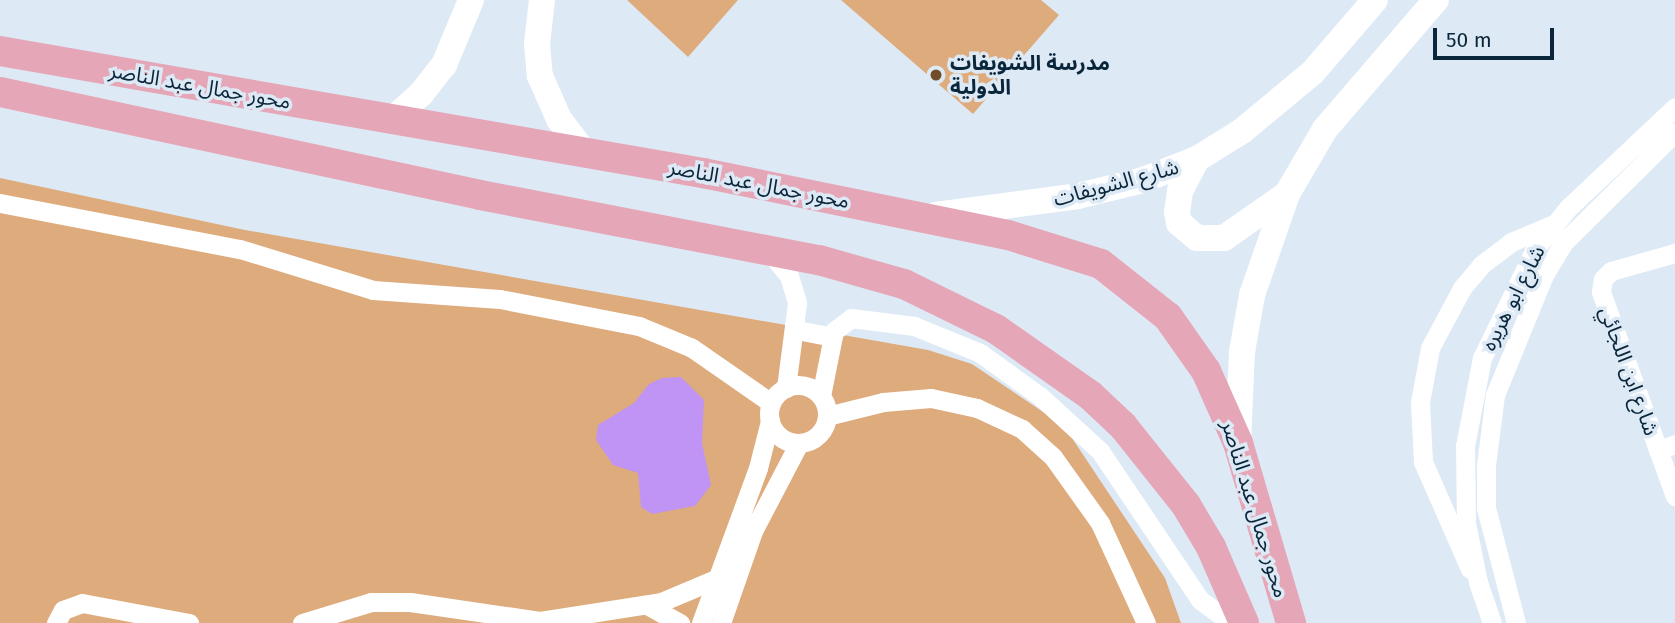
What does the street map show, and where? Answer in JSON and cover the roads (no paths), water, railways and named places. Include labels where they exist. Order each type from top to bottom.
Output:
[{"type":"main road","points":[[393,119],[421,94],[444,65],[471,0]]},
{"type":"main road","points":[[542,0],[537,44],[540,76],[559,119],[584,152]]},
{"type":"main road","name":"شارع الشويفات","points":[[920,216],[1078,196],[1143,180],[1197,159],[1242,131],[1313,72],[1376,0]]},
{"type":"main road","points":[[1238,443],[1242,352],[1252,295],[1287,194],[1325,129],[1436,0]]},
{"type":"main road","name":"محور جمال عبد الناصر","points":[[0,51],[584,152],[920,216],[1069,251],[1121,276],[1168,317],[1206,371],[1238,443],[1291,623]]},
{"type":"main road","points":[[0,92],[467,192],[856,268],[951,304],[1090,394],[1153,461],[1186,505],[1211,547],[1244,621]]},
{"type":"main road","points":[[1197,159],[1180,191],[1177,212],[1179,223],[1197,238],[1224,238],[1287,194]]},
{"type":"street","name":"شارع ابو هريره","points":[[1492,623],[1478,582],[1466,523],[1465,446],[1476,384],[1500,315],[1535,249],[1555,224],[1675,107]]},
{"type":"street","name":"شارع ابو هريره","points":[[1516,623],[1486,508],[1486,465],[1494,395],[1544,275],[1563,243],[1675,132]]},
{"type":"street","points":[[0,204],[240,249],[373,290],[500,299],[639,326],[692,348],[770,412],[780,437],[799,443]]},
{"type":"street","points":[[1478,582],[1453,538],[1423,462],[1420,402],[1430,348],[1462,288],[1481,265],[1511,242],[1555,224]]},
{"type":"street","points":[[701,623],[758,468],[770,412],[786,388],[797,330],[796,290],[768,250]]},
{"type":"street","name":"شارع ابن اللجائي","points":[[1675,253],[1611,271],[1603,279],[1601,292],[1667,447],[1675,496]]},
{"type":"street","points":[[721,623],[753,531],[799,443],[821,432],[827,416],[821,396],[832,337],[838,325],[852,318],[903,323],[961,343],[1007,371],[1100,451],[1200,600],[1222,615],[1244,621]]},
{"type":"street","points":[[797,330],[832,337]]},
{"type":"street","points":[[786,388],[805,386],[821,396]]},
{"type":"street","points":[[827,416],[883,402],[931,398],[977,408],[1022,429],[1053,457],[1100,523],[1146,623]]},
{"type":"street","points":[[302,623],[372,602],[410,603],[519,621],[647,605],[675,599],[716,579]]},
{"type":"street","points":[[56,623],[63,610],[75,603],[111,616],[189,623]]},
{"type":"street","points":[[647,605],[680,623]]},
{"type":"place","name":"مدرسة الشويفات الدولية","points":[[936,75]]}]
